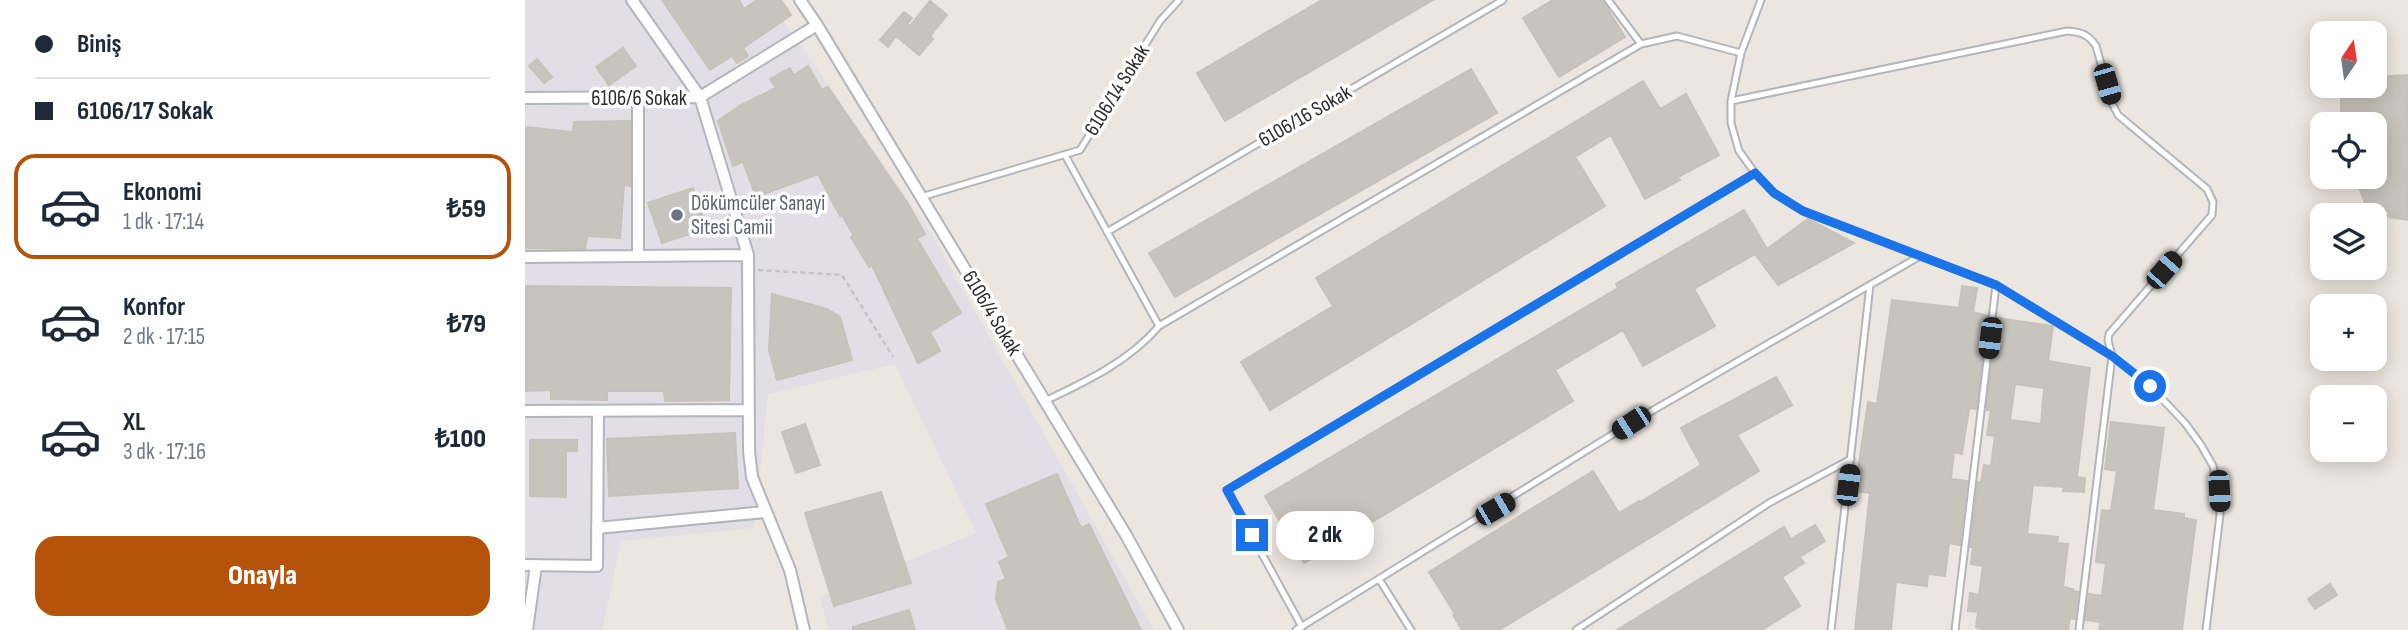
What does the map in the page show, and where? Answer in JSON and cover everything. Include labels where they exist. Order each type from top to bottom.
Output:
[{"type":"street","points":[[632,0],[700,97],[748,255],[752,477],[790,570],[804,630]]},
{"type":"street","name":"6106/4 Sokak","points":[[800,0],[1045,401],[1126,536],[1178,630]]},
{"type":"street","name":"6106/6 Sokak","points":[[525,98],[700,97],[817,25]]},
{"type":"street","points":[[638,98],[638,256]]},
{"type":"street","points":[[525,257],[748,255]]},
{"type":"street","points":[[525,411],[749,410]]},
{"type":"street","points":[[527,630],[531,565],[597,566],[598,411]]},
{"type":"street","points":[[597,528],[765,512]]},
{"type":"lane","name":"6106/14 Sokak","points":[[921,197],[1080,150],[1160,21],[1179,0]]},
{"type":"lane","name":"6106/16 Sokak","points":[[1107,232],[1503,0]]},
{"type":"lane","points":[[1608,0],[1641,44]]},
{"type":"lane","points":[[1761,0],[1741,53],[1731,101],[1731,123],[1739,151],[1774,193],[1803,211],[1996,285],[2112,356],[2150,386],[2185,423],[2213,466],[2219,491],[2220,515],[2206,630]]},
{"type":"lane","points":[[1731,101],[2067,31],[2086,34],[2096,46],[2118,115],[2202,183],[2211,196],[2212,215],[2116,324],[2108,340],[2112,356],[2079,630]]},
{"type":"lane","points":[[1045,401],[1086,381],[1116,362],[1147,340],[1159,326],[1641,44],[1677,36],[1741,53]]},
{"type":"lane","points":[[1065,155],[1159,326]]},
{"type":"lane","points":[[1755,173],[1227,490],[1299,628],[1631,423],[1920,256]]},
{"type":"lane","points":[[1831,630],[1870,285]]},
{"type":"lane","points":[[1955,630],[1996,285]]},
{"type":"lane","points":[[1576,630],[1769,503],[1851,459]]},
{"type":"lane","points":[[1379,579],[1411,630]]},
{"type":"path","points":[[748,270],[842,275],[893,357]]},
{"type":"shaded area","points":[[525,0],[769,0],[931,233],[1154,630],[829,630],[820,597],[976,533],[895,364],[768,394],[754,528],[621,541],[602,630],[525,630]]},
{"type":"building","points":[[662,0],[739,0],[744,9],[757,0],[781,0],[791,15],[743,48],[748,56],[737,63],[732,56],[710,70]]},
{"type":"building","points":[[1322,0],[1433,0],[1225,121],[1197,73]]},
{"type":"building","points":[[1553,0],[1602,0],[1625,37],[1559,77],[1523,18]]},
{"type":"building","points":[[930,1],[947,15],[930,36],[933,39],[919,55],[896,36],[888,47],[880,40],[904,12],[912,18],[907,24],[910,26]]},
{"type":"building","points":[[623,48],[636,66],[609,85],[596,67]]},
{"type":"building","points":[[537,59],[552,77],[544,83],[529,66]]},
{"type":"building","points":[[808,66],[822,90],[828,87],[908,204],[925,234],[917,239],[961,313],[930,332],[940,351],[918,363],[872,265],[869,267],[851,237],[854,236],[818,174],[756,197],[743,162],[733,166],[718,121],[741,105],[776,88],[770,79],[790,68],[794,75]]},
{"type":"building","points":[[1471,69],[1497,113],[1175,297],[1149,253]]},
{"type":"building","points":[[2408,75],[2408,220],[2387,217],[2387,203],[2365,203],[2360,189],[2387,189],[2387,112],[2341,112],[2341,98],[2387,98],[2387,76]]},
{"type":"building","points":[[1643,81],[1660,109],[1686,94],[1719,155],[1645,199],[1611,135],[1575,157],[1605,206],[1270,410],[1241,362],[1333,306],[1316,278]]},
{"type":"building","points":[[630,121],[630,186],[624,185],[620,238],[587,236],[585,249],[525,248],[525,127],[573,132],[574,122]]},
{"type":"building","name":"Dökümcüler Sanayi Sitesi Camii","points":[[693,188],[707,228],[662,243],[648,203]]},
{"type":"building","points":[[1744,210],[1767,249],[1808,219],[1854,243],[1778,285],[1755,254],[1694,289],[1715,326],[1643,366],[1623,330],[1555,370],[1573,401],[1304,563],[1265,496],[1618,288],[1616,284]]},
{"type":"building","points":[[525,286],[731,288],[729,400],[665,401],[664,391],[607,391],[607,400],[551,399],[551,390],[525,391]]},
{"type":"building","points":[[1962,286],[1977,288],[1973,312],[1987,316],[1976,409],[1969,408],[1962,454],[1954,452],[1951,479],[1967,481],[1960,545],[1949,543],[1945,576],[1928,574],[1927,586],[1896,582],[1891,630],[1855,630],[1870,493],[1855,491],[1868,402],[1877,404],[1892,300],[1959,308]]},
{"type":"building","points":[[772,294],[827,309],[840,317],[852,360],[777,380],[769,350]]},
{"type":"building","points":[[1997,318],[2053,326],[2048,361],[2090,368],[2077,477],[2085,478],[2084,492],[2063,491],[2064,487],[2033,485],[2027,534],[2058,537],[2057,543],[2068,544],[2063,587],[2078,592],[2075,619],[2070,618],[2068,630],[1984,630],[1976,627],[1978,612],[1968,611],[1970,593],[1979,595],[1983,566],[1971,564],[1973,547],[1970,547],[1978,482],[1981,483],[1984,465],[1991,466],[1995,436],[1987,435],[1991,410],[1986,410]],"holes":[[[2015,384],[2044,388],[2041,424],[2010,420]]]},
{"type":"building","points":[[1776,377],[1792,405],[1737,435],[1759,471],[1499,630],[1462,630],[1429,572],[1593,471],[1619,513],[1640,502],[1701,465],[1681,428]]},
{"type":"building","points":[[2111,422],[2164,428],[2153,510],[2184,514],[2184,518],[2196,520],[2182,630],[2099,630],[2101,622],[2085,620],[2089,594],[2102,596],[2106,563],[2096,562],[2102,510],[2111,511],[2117,471],[2105,469]]},
{"type":"building","points":[[805,424],[820,465],[796,473],[782,432]]},
{"type":"building","points":[[735,433],[738,488],[609,496],[607,439]]},
{"type":"building","points":[[530,440],[577,440],[577,451],[566,451],[566,497],[530,496]]},
{"type":"building","points":[[1057,474],[1081,528],[1089,524],[1141,630],[1008,630],[996,599],[998,582],[1006,579],[999,562],[1009,557],[986,504]]},
{"type":"building","points":[[881,492],[911,583],[834,606],[805,513]]},
{"type":"building","points":[[1815,525],[1825,541],[1800,557],[1804,563],[1782,577],[1800,606],[1762,630],[1617,630],[1784,527],[1791,539]]},
{"type":"building","points":[[2330,584],[2337,595],[2315,609],[2308,599]]},
{"type":"building","points":[[909,610],[915,630],[853,630],[853,627]]},
{"type":"place","name":"Dökümcüler Sanayi Sitesi Camii","points":[[677,215]]},
{"type":"route","points":[[1252,535],[1227,490],[1755,173],[1774,193],[1803,211],[1996,285],[2112,356],[2150,386]]}]
